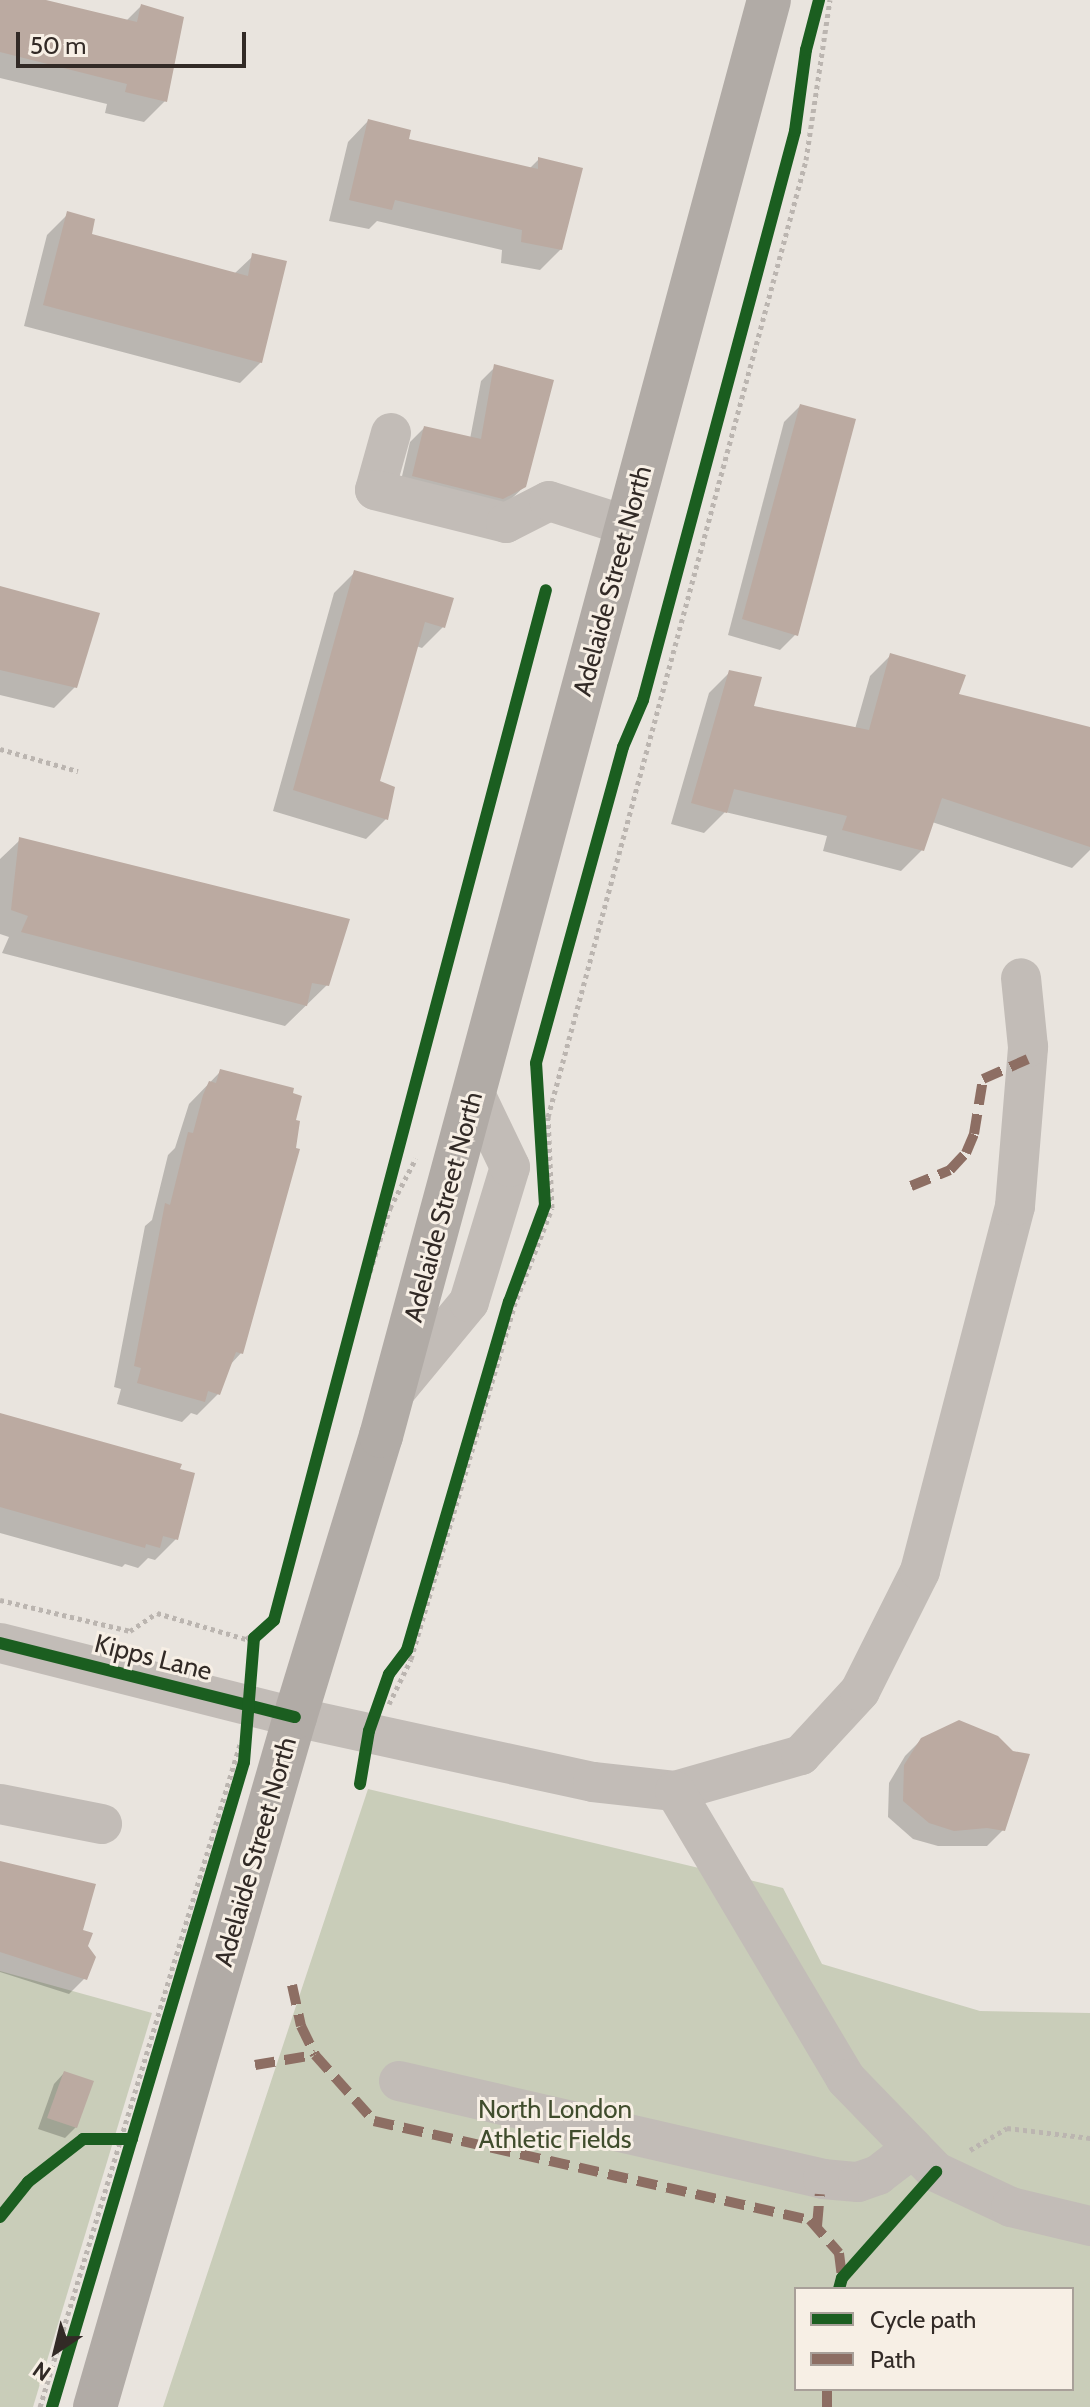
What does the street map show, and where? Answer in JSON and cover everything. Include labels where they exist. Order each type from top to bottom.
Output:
[{"type":"main road","name":"Adelaide Street North","points":[[95,2407],[295,1717],[393,1394],[769,0]]},
{"type":"street","points":[[391,433],[375,490],[506,523],[549,501],[628,526]]},
{"type":"street","points":[[1021,978],[1028,1047],[1015,1206],[920,1571],[860,1691],[801,1755],[675,1791],[846,2079],[924,2160],[1011,2207],[1090,2226]]},
{"type":"street","name":"Kipps Lane","points":[[0,1643],[240,1728],[295,1717],[593,1782],[675,1791]]},
{"type":"street","points":[[0,1804],[102,1824]]},
{"type":"street","points":[[399,2081],[823,2179],[858,2182],[924,2160]]},
{"type":"path","points":[[810,36],[819,0]]},
{"type":"path","points":[[372,1732],[411,1659],[514,1306],[552,1208],[548,1117],[806,160],[830,0]]},
{"type":"path","points":[[0,749],[78,771]]},
{"type":"path","points":[[360,1784],[389,1674],[407,1650],[509,1302],[545,1205],[538,1095]]},
{"type":"path","points":[[340,1368],[390,1208],[420,1149]]},
{"type":"path","points":[[253,1645],[254,1638],[274,1620],[391,1174]]},
{"type":"path","points":[[0,1600],[130,1631],[157,1613],[246,1639],[274,1620]]},
{"type":"path","points":[[40,2407],[121,2138],[244,1762],[240,1728]]},
{"type":"path","points":[[924,2160],[1007,2128],[1090,2138]]},
{"type":"path","points":[[52,2407],[121,2138]]},
{"type":"green space","name":"North London Athletic Fields","points":[[368,1789],[783,1888],[822,1964],[980,2011],[1090,2013],[1090,2407],[163,2407]]},
{"type":"green space","points":[[0,1971],[152,2013],[33,2407],[0,2407]]},
{"type":"building","points":[[0,0],[46,0],[137,22],[141,4],[184,17],[167,102],[125,92],[127,84],[0,52]]},
{"type":"building","points":[[368,119],[411,130],[409,139],[538,169],[538,157],[583,168],[562,250],[521,242],[522,230],[395,200],[392,210],[349,200]]},
{"type":"building","points":[[67,211],[95,219],[92,234],[248,276],[252,253],[287,261],[262,363],[43,305]]},
{"type":"building","points":[[494,364],[554,380],[526,487],[503,499],[412,476],[424,426],[481,439]]},
{"type":"building","points":[[800,404],[856,419],[798,636],[742,619]]},
{"type":"building","points":[[354,570],[454,598],[445,628],[425,622],[380,781],[395,787],[388,820],[293,790]]},
{"type":"building","points":[[0,586],[100,613],[77,688],[0,670]]},
{"type":"building","points":[[890,653],[966,675],[959,694],[1090,727],[1090,847],[942,798],[924,851],[842,830],[847,816],[734,789],[727,813],[691,803],[729,670],[762,677],[754,706],[869,730]]},
{"type":"building","points":[[19,837],[350,919],[329,986],[312,983],[307,1006],[21,932],[28,916],[11,910]]},
{"type":"building","points":[[220,1069],[294,1088],[293,1093],[302,1096],[296,1120],[300,1121],[296,1148],[300,1149],[243,1354],[236,1352],[220,1395],[208,1391],[205,1402],[137,1383],[141,1368],[134,1366],[165,1203],[170,1205],[188,1132],[193,1133],[203,1095],[209,1081],[216,1083]]},
{"type":"building","points":[[0,1413],[182,1464],[180,1469],[195,1473],[178,1540],[163,1536],[160,1548],[146,1544],[145,1548],[0,1507]]},
{"type":"building","points":[[959,1720],[998,1736],[1013,1751],[1030,1754],[1005,1831],[987,1828],[954,1831],[929,1823],[903,1801],[904,1765],[921,1738]]},
{"type":"building","points":[[0,1861],[96,1884],[83,1930],[93,1933],[88,1946],[96,1957],[87,1980],[0,1952]]},
{"type":"building","points":[[64,2071],[94,2081],[77,2128],[47,2118]]},
{"type":"marked path","points":[[911,1186],[950,1170],[966,1153],[974,1134],[983,1079],[1028,1059]]},
{"type":"marked path","points":[[292,1985],[301,2026],[315,2055]]},
{"type":"marked path","points":[[255,2065],[315,2055],[374,2121],[810,2220],[839,2253],[842,2278]]},
{"type":"marked path","points":[[817,2226],[820,2194]]},
{"type":"marked path","points":[[827,2391],[827,2407]]},
{"type":"cycle path","points":[[360,1784],[369,1731],[389,1674],[407,1650],[509,1302],[545,1205],[536,1063],[623,747],[643,700],[795,131],[806,50],[819,0]]},
{"type":"cycle path","points":[[52,2407],[244,1762],[254,1638],[274,1620],[546,590]]},
{"type":"cycle path","points":[[0,1643],[295,1717]]},
{"type":"cycle path","points":[[0,2217],[28,2182],[83,2139],[132,2139]]},
{"type":"cycle path","points":[[840,2287],[842,2278],[936,2172]]}]
